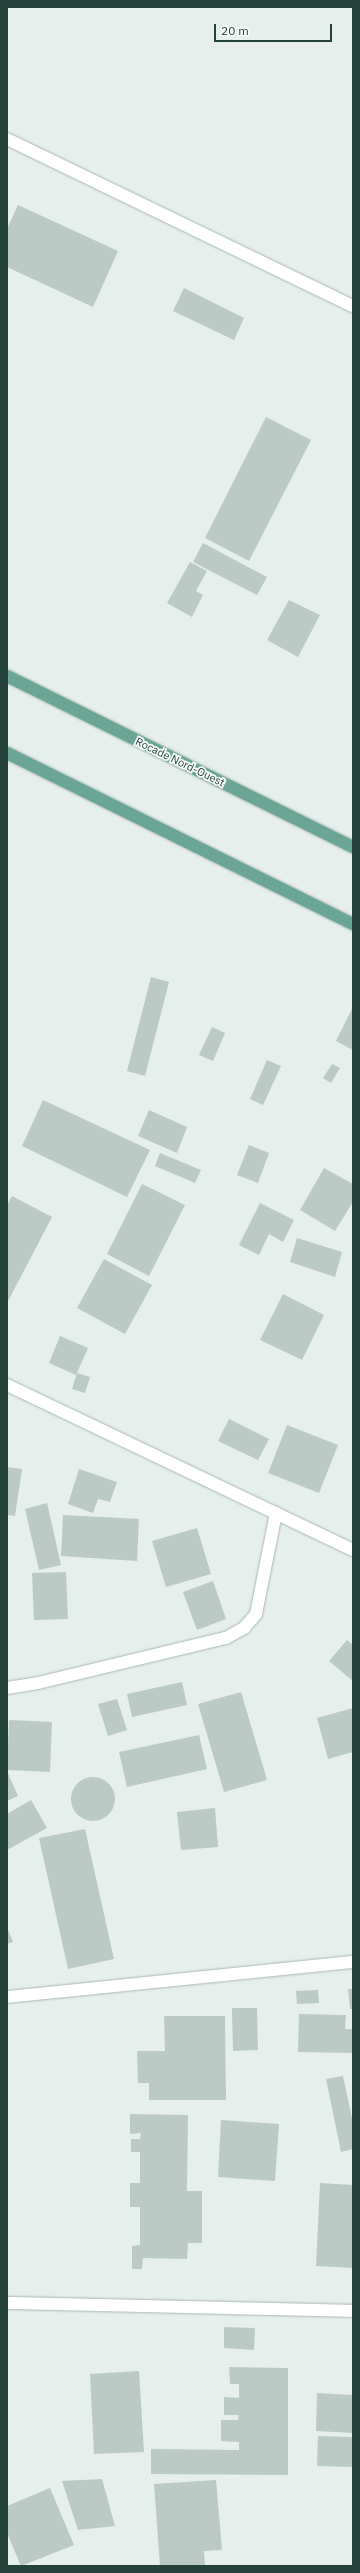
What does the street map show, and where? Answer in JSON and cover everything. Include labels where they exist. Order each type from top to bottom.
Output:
[{"type":"main road","name":"Rocade Nord-Ouest","points":[[7,676],[353,847]]},
{"type":"main road","points":[[7,754],[353,924]]},
{"type":"street","points":[[7,139],[353,306]]},
{"type":"street","points":[[7,1385],[13,1392],[353,1550]]},
{"type":"street","points":[[7,1688],[38,1683],[226,1638],[244,1628],[256,1614],[276,1513]]},
{"type":"street","points":[[7,1997],[353,1962]]},
{"type":"street","points":[[7,2304],[353,2311]]},
{"type":"building","points":[[18,205],[118,251],[93,307],[7,267],[7,229]]},
{"type":"building","points":[[184,288],[244,318],[234,340],[173,311]]},
{"type":"building","points":[[266,417],[311,440],[249,561],[205,538]]},
{"type":"building","points":[[203,543],[267,577],[257,595],[193,562]]},
{"type":"building","points":[[190,562],[207,571],[196,591],[203,595],[192,617],[167,603]]},
{"type":"building","points":[[289,600],[320,615],[298,657],[267,640]]},
{"type":"building","points":[[151,977],[169,982],[145,1076],[127,1071]]},
{"type":"building","points":[[353,1007],[353,1050],[336,1041]]},
{"type":"building","points":[[212,1027],[225,1033],[213,1061],[199,1055]]},
{"type":"building","points":[[267,1060],[281,1066],[263,1105],[250,1099]]},
{"type":"building","points":[[332,1064],[340,1068],[331,1083],[323,1078]]},
{"type":"building","points":[[43,1100],[150,1150],[127,1197],[22,1146]]},
{"type":"building","points":[[149,1110],[187,1127],[177,1153],[138,1136]]},
{"type":"building","points":[[249,1145],[269,1153],[258,1183],[237,1175]]},
{"type":"building","points":[[160,1153],[201,1170],[195,1183],[155,1166]]},
{"type":"building","points":[[324,1168],[353,1184],[353,1202],[335,1231],[300,1210]]},
{"type":"building","points":[[142,1184],[185,1205],[149,1276],[107,1254]]},
{"type":"building","points":[[12,1196],[52,1217],[7,1303],[7,1205]]},
{"type":"building","points":[[260,1203],[294,1220],[283,1242],[269,1234],[259,1255],[239,1245]]},
{"type":"building","points":[[297,1238],[342,1252],[335,1277],[290,1262]]},
{"type":"building","points":[[104,1259],[152,1285],[125,1334],[77,1308]]},
{"type":"building","points":[[283,1294],[324,1315],[302,1360],[260,1340]]},
{"type":"building","points":[[60,1336],[88,1348],[76,1375],[49,1363]]},
{"type":"building","points":[[77,1373],[90,1377],[85,1393],[72,1389]]},
{"type":"building","points":[[229,1419],[269,1439],[258,1460],[218,1441]]},
{"type":"building","points":[[287,1425],[338,1445],[319,1493],[268,1473]]},
{"type":"building","points":[[7,1467],[22,1469],[15,1516],[7,1515]]},
{"type":"building","points":[[79,1469],[117,1482],[110,1502],[98,1499],[93,1513],[68,1504]]},
{"type":"building","points":[[47,1503],[61,1565],[39,1570],[25,1509]]},
{"type":"building","points":[[63,1515],[139,1519],[137,1561],[61,1556]]},
{"type":"building","points":[[197,1528],[211,1574],[166,1587],[152,1541]]},
{"type":"building","points":[[66,1572],[68,1619],[34,1620],[32,1573]]},
{"type":"building","points":[[213,1581],[226,1619],[197,1630],[183,1592]]},
{"type":"building","points":[[347,1640],[353,1645],[353,1681],[329,1661]]},
{"type":"building","points":[[182,1682],[187,1705],[132,1717],[127,1694]]},
{"type":"building","points":[[241,1692],[267,1780],[224,1792],[198,1704]]},
{"type":"building","points":[[117,1699],[127,1730],[108,1736],[98,1704]]},
{"type":"building","points":[[353,1708],[353,1752],[328,1759],[317,1718]]},
{"type":"building","points":[[9,1720],[52,1722],[50,1772],[7,1770]]},
{"type":"building","points":[[199,1735],[207,1769],[127,1787],[119,1752]]},
{"type":"building","points":[[7,1771],[18,1796],[7,1801]]},
{"type":"building","points":[[89,1777],[97,1777],[109,1783],[115,1795],[115,1803],[109,1815],[97,1821],[89,1821],[77,1815],[71,1803],[71,1795],[77,1783]]},
{"type":"building","points":[[31,1800],[47,1828],[7,1850],[7,1814]]},
{"type":"building","points":[[215,1808],[218,1847],[181,1850],[177,1812]]},
{"type":"building","points":[[85,1829],[114,1959],[68,1969],[39,1838]]},
{"type":"building","points":[[7,1927],[13,1942],[7,1944]]},
{"type":"building","points":[[348,1989],[353,1989],[353,2009],[350,2009]]},
{"type":"building","points":[[318,1990],[319,2003],[297,2004],[296,1991]]},
{"type":"building","points":[[232,2008],[257,2008],[258,2050],[233,2051]]},
{"type":"building","points":[[299,2014],[346,2015],[345,2029],[353,2029],[353,2053],[298,2052]]},
{"type":"building","points":[[164,2016],[225,2016],[226,2100],[149,2100],[149,2083],[138,2083],[137,2051],[165,2051]]},
{"type":"building","points":[[343,2076],[353,2123],[353,2149],[341,2152],[326,2079]]},
{"type":"building","points":[[130,2114],[188,2115],[187,2191],[202,2191],[202,2243],[188,2243],[187,2259],[143,2258],[142,2269],[132,2269],[132,2246],[140,2245],[140,2207],[130,2207],[130,2183],[140,2183],[140,2152],[131,2152],[131,2139],[140,2139],[141,2133],[130,2134]]},
{"type":"building","points":[[221,2120],[279,2124],[275,2181],[218,2177]]},
{"type":"building","points":[[320,2183],[353,2185],[353,2268],[316,2266]]},
{"type":"building","points":[[224,2327],[255,2328],[254,2350],[224,2348]]},
{"type":"building","points":[[229,2367],[288,2368],[288,2475],[151,2474],[151,2449],[239,2450],[239,2442],[221,2441],[221,2420],[238,2420],[239,2415],[224,2415],[224,2397],[239,2398],[239,2384],[230,2384]]},
{"type":"building","points":[[139,2371],[144,2452],[94,2454],[90,2374]]},
{"type":"building","points":[[317,2393],[353,2395],[353,2433],[316,2431]]},
{"type":"building","points":[[318,2436],[353,2437],[353,2467],[317,2466]]},
{"type":"building","points":[[102,2479],[115,2526],[78,2530],[62,2481]]},
{"type":"building","points":[[216,2480],[222,2550],[204,2551],[205,2566],[160,2566],[154,2484]]},
{"type":"building","points":[[50,2488],[74,2545],[21,2566],[7,2533],[7,2506]]}]
